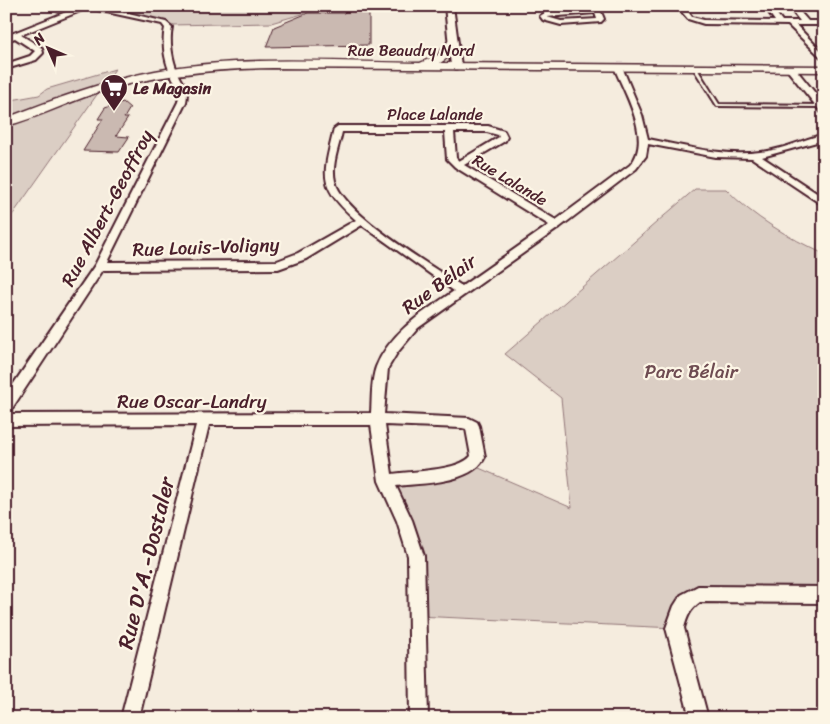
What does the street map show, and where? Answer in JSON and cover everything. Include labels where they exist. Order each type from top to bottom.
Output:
[{"type":"main road","points":[[393,66],[432,62],[449,52],[453,42]]},
{"type":"main road","points":[[453,42],[458,51],[472,60],[507,67]]},
{"type":"main road","name":"Rue Beaudry Nord","points":[[6,122],[81,94],[135,78],[174,71],[239,65],[824,69]]},
{"type":"street","points":[[6,39],[88,6]]},
{"type":"street","name":"Rue Albert-Geoffroy","points":[[6,406],[100,266],[182,102],[184,91],[174,71],[166,38],[169,27],[164,23],[88,6]]},
{"type":"street","points":[[449,6],[456,66]]},
{"type":"street","points":[[680,6],[686,16],[698,20],[824,23]]},
{"type":"street","points":[[767,6],[780,23]]},
{"type":"street","points":[[791,6],[806,22]]},
{"type":"street","points":[[597,9],[601,19],[589,22],[557,23],[545,19],[543,16],[548,12],[597,9]]},
{"type":"street","points":[[790,23],[824,58]]},
{"type":"street","points":[[6,67],[33,58],[39,53],[39,50],[16,36]]},
{"type":"street","points":[[618,67],[635,109],[644,142],[731,156],[752,155],[788,148],[824,136]]},
{"type":"street","points":[[791,68],[822,108]]},
{"type":"street","name":"Place Lalande","points":[[362,220],[333,192],[330,183],[330,172],[338,129],[493,129],[501,133],[503,137],[458,166]]},
{"type":"street","name":"Rue Lalande","points":[[449,129],[452,159],[458,166],[556,225]]},
{"type":"street","name":"Rue Bélair","points":[[419,718],[416,556],[404,520],[386,481],[377,419],[382,368],[393,350],[414,325],[556,225],[633,167],[640,159],[644,142]]},
{"type":"street","points":[[752,155],[824,203]]},
{"type":"street","points":[[362,220],[462,291]]},
{"type":"street","name":"Rue Louis-Voligny","points":[[100,266],[278,265],[302,256],[362,220]]},
{"type":"street","name":"Rue D'A.-Dostaler","points":[[130,718],[204,419]]},
{"type":"street","name":"Rue Oscar-Landry","points":[[6,420],[377,419],[464,422],[472,426],[478,456],[472,465],[456,472],[386,481]]},
{"type":"street","points":[[698,718],[675,628],[680,612],[687,601],[698,594],[824,595]]},
{"type":"lane","points":[[694,68],[718,105],[822,108]]},
{"type":"green space","points":[[89,6],[342,6],[341,11],[309,12],[271,23],[171,25]]},
{"type":"green space","points":[[115,69],[6,224],[6,101],[39,95],[47,89]]},
{"type":"green space","name":"Parc Bélair","points":[[695,189],[726,189],[748,209],[772,226],[824,254],[824,595],[698,594],[675,628],[417,616],[416,556],[386,481],[472,465],[572,508],[561,398],[505,354]]},
{"type":"building","points":[[346,6],[369,6],[369,45],[266,47],[274,27],[308,13],[344,13]]},
{"type":"building","points":[[123,102],[130,108],[124,118],[128,118],[116,136],[129,137],[119,152],[83,151],[103,119],[98,119],[105,108]]},
{"type":"place","name":"Le Magasin","points":[[114,112]]}]
